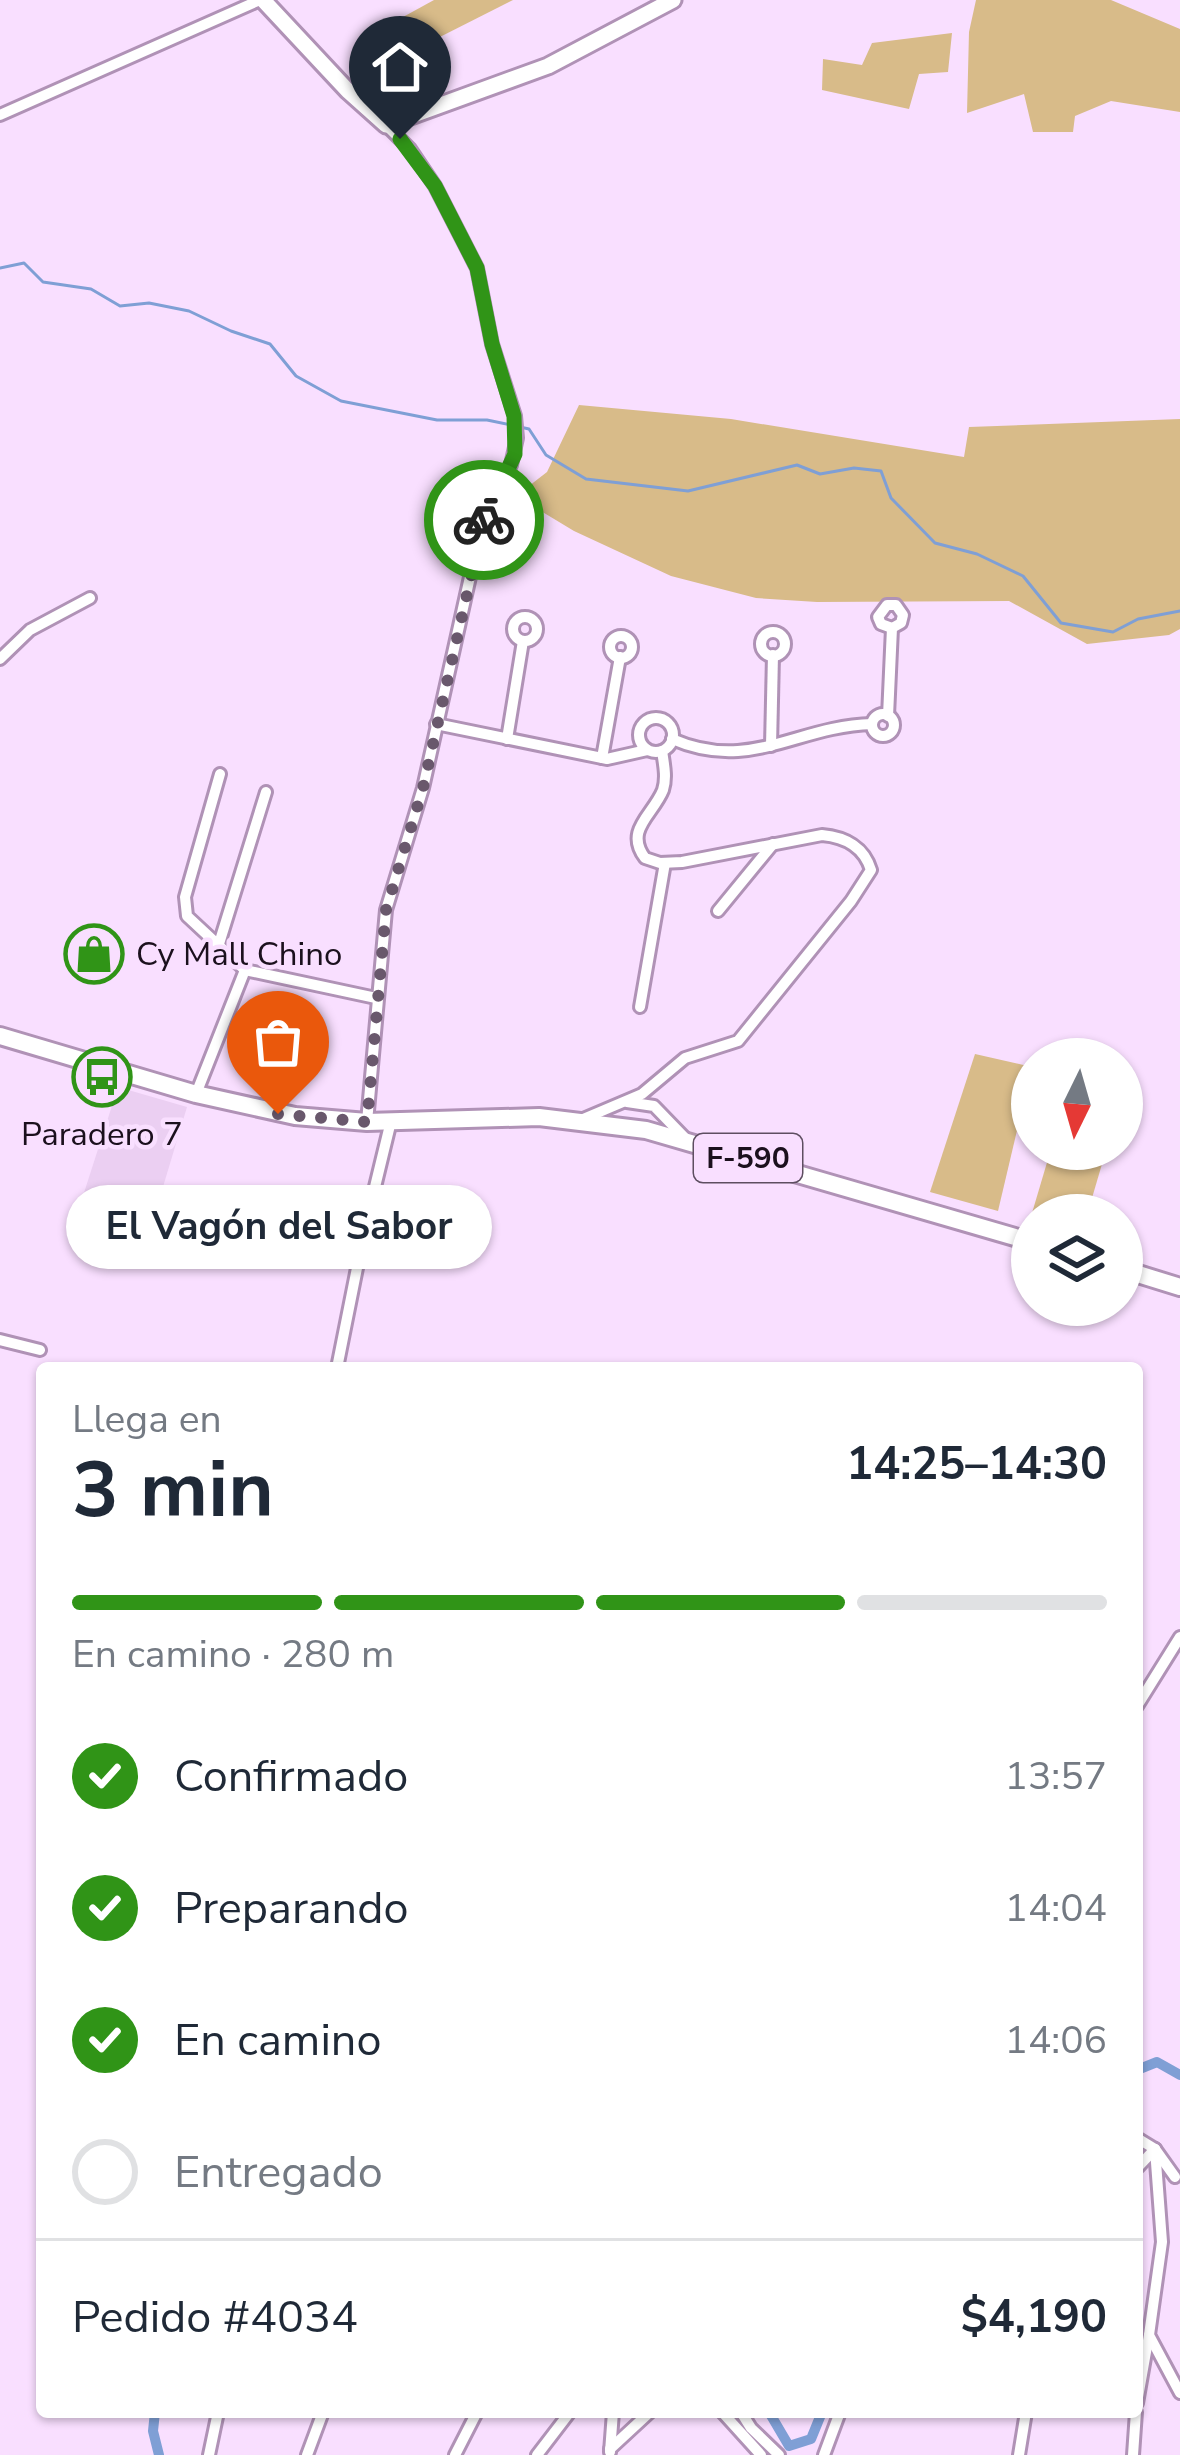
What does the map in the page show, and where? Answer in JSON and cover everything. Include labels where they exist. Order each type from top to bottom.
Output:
[{"type":"main road","name":"F-590","points":[[0,1036],[278,1114],[367,1122],[580,1120],[691,1142],[1011,1236]]},
{"type":"main road","points":[[1143,1276],[1180,1287]]},
{"type":"street","points":[[0,115],[261,0],[410,149],[435,186],[477,268],[517,438],[511,465],[482,523],[418,806],[386,910],[367,1122]]},
{"type":"street","points":[[386,125],[548,66],[673,0]]},
{"type":"street","points":[[0,659],[30,630],[89,598]]},
{"type":"street","points":[[672,740],[719,754],[872,724],[879,735],[890,734],[894,725],[889,716],[892,628]]},
{"type":"street","points":[[507,739],[523,641]]},
{"type":"street","points":[[771,746],[773,656]]},
{"type":"street","points":[[602,758],[620,658]]},
{"type":"street","points":[[580,1120],[659,1081],[685,1058],[737,1041],[871,870],[857,848],[836,836],[808,835],[665,863],[644,858],[636,838],[664,786],[662,751],[672,740],[664,721],[648,720],[640,728],[639,737],[647,750]]},
{"type":"street","points":[[436,724],[602,758],[662,751]]},
{"type":"street","points":[[220,774],[184,907],[187,916],[245,970],[376,998]]},
{"type":"street","points":[[218,946],[266,792]]},
{"type":"street","points":[[718,911],[775,842]]},
{"type":"street","points":[[640,1007],[665,863]]},
{"type":"street","points":[[196,1094],[245,970]]},
{"type":"street","points":[[659,1081],[663,1114]]},
{"type":"street","points":[[623,1101],[646,1103],[691,1142]]},
{"type":"street","points":[[338,1362],[391,1121]]},
{"type":"street","points":[[0,1340],[40,1350]]},
{"type":"street","points":[[1143,1696],[1180,1637]]},
{"type":"street","points":[[1143,2142],[1155,2149],[1175,2177]]},
{"type":"street","points":[[1143,2162],[1155,2149]]},
{"type":"street","points":[[1143,2372],[1162,2242],[1155,2149]]},
{"type":"street","points":[[1149,2335],[1180,2393]]},
{"type":"street","points":[[209,2455],[217,2418]]},
{"type":"street","points":[[307,2455],[321,2418]]},
{"type":"street","points":[[454,2455],[474,2418]]},
{"type":"street","points":[[537,2455],[565,2418]]},
{"type":"street","points":[[610,2452],[613,2418]]},
{"type":"street","points":[[610,2452],[644,2418]]},
{"type":"street","points":[[727,2418],[761,2455]]},
{"type":"street","points":[[745,2418],[778,2455]]},
{"type":"street","points":[[824,2455],[838,2418]]},
{"type":"street","points":[[1019,2455],[1025,2418]]},
{"type":"street","points":[[1133,2455],[1136,2418]]},
{"type":"street","points":[[740,2455],[749,2444]]},
{"type":"shaded area","points":[[434,0],[513,0],[428,43],[403,17]]},
{"type":"shaded area","points":[[976,0],[1111,0],[1180,29],[1180,112],[1111,101],[1075,116],[1073,132],[1033,132],[1024,94],[967,113],[969,32]]},
{"type":"shaded area","points":[[952,33],[948,72],[919,74],[909,109],[822,90],[823,59],[862,65],[872,43]]},
{"type":"shaded area","points":[[579,405],[731,419],[964,457],[969,427],[1180,419],[1180,629],[1169,635],[1087,644],[1009,601],[756,598],[671,576],[574,531],[516,496],[547,472]]},
{"type":"shaded area","points":[[975,1054],[1011,1062],[1011,1156],[998,1211],[930,1192]]},
{"type":"shaded area","points":[[118,1087],[187,1107],[144,1250],[73,1227]]},
{"type":"shaded area","points":[[1045,1170],[1100,1170],[1093,1194],[1038,1194]]},
{"type":"waterway","points":[[0,268],[24,263],[43,282],[91,289],[120,306],[149,303],[189,311],[270,344],[296,376],[341,401],[437,420],[511,425]]},
{"type":"waterway","points":[[520,427],[529,429],[546,455],[586,479],[688,491],[797,465],[820,474],[854,468],[881,471],[891,498],[935,543],[977,554],[1023,576],[1061,623],[1113,632],[1138,619],[1180,611]]},
{"type":"waterway","points":[[1143,2068],[1157,2062],[1180,2075]]},
{"type":"waterway","points":[[154,2418],[159,2455]]},
{"type":"waterway","points":[[773,2418],[789,2446],[811,2439],[820,2418]]},
{"type":"way so far","points":[[278,1114],[367,1122],[386,910],[423,788],[484,520]]},
{"type":"place","name":"Cy Mall Chino","points":[[94,954]]},
{"type":"place","name":"Paradero 7","points":[[102,1077]]},
{"type":"place","name":"El Vagón del Sabor","points":[[278,1114]]},
{"type":"route","points":[[400,139],[435,186],[477,268],[492,344],[514,416],[515,454],[484,520]]}]
